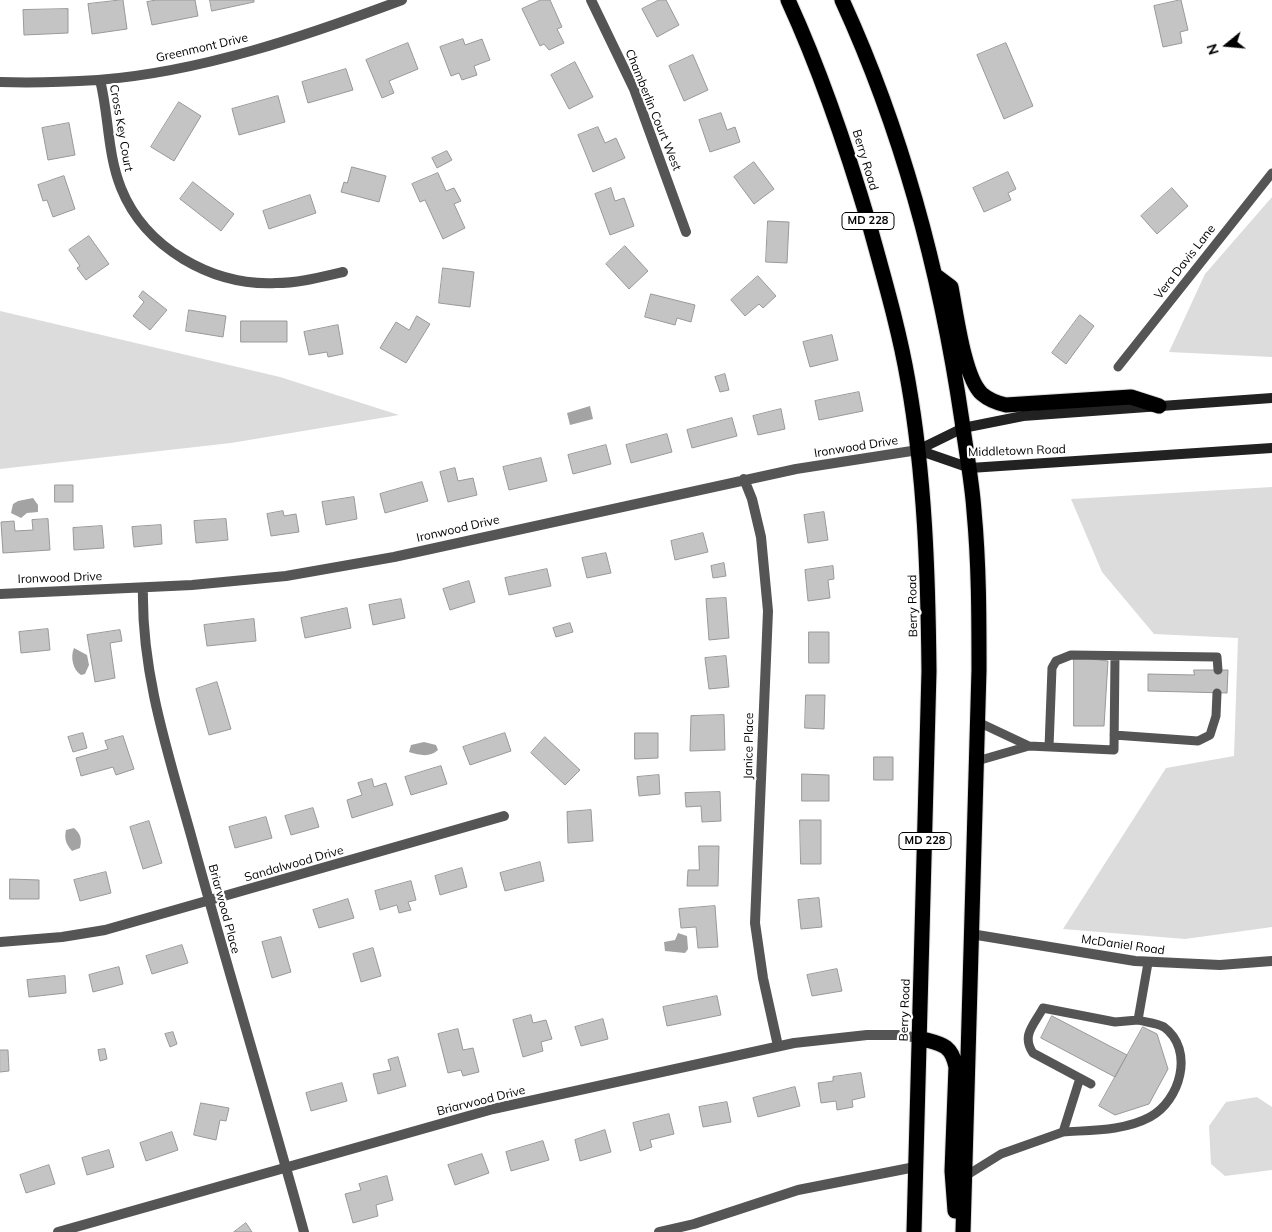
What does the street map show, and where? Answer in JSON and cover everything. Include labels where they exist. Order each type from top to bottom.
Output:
[{"type":"highway","name":"Berry Road","points":[[788,0],[828,93],[876,250],[906,372],[918,450],[929,593],[929,671],[914,1232]]},
{"type":"highway","points":[[842,0],[899,149],[935,275],[952,358],[970,468],[979,611],[978,722],[963,1232]]},
{"type":"highway","points":[[935,275],[951,287],[970,375],[981,393],[990,400],[1006,405],[1131,398],[1159,406]]},
{"type":"highway","points":[[919,1038],[945,1046],[953,1055],[956,1067],[952,1171],[956,1232]]},
{"type":"main road","name":"Middletown Road","points":[[918,450],[963,428],[1023,416],[1272,398]]},
{"type":"main road","name":"Middletown Road","points":[[918,450],[970,468],[1272,448]]},
{"type":"street","name":"Greenmont Drive","points":[[0,82],[100,80],[208,61],[287,41],[402,0]]},
{"type":"street","name":"Chamberlin Court West","points":[[591,0],[641,107],[686,232]]},
{"type":"street","name":"Cross Key Court","points":[[100,80],[112,157],[120,187],[142,224],[162,243],[180,257],[220,276],[261,283],[296,282],[343,272]]},
{"type":"street","name":"Ironwood Drive","points":[[0,594],[143,588],[254,580],[361,563],[744,479],[851,459],[918,450]]},
{"type":"street","name":"Janice Place","points":[[744,479],[752,499],[761,537],[768,611],[755,923],[770,1014],[778,1046]]},
{"type":"street","name":"Briarwood Place","points":[[143,588],[142,624],[152,688],[208,902],[304,1232]]},
{"type":"street","name":"Sandalwood Drive","points":[[0,942],[90,933],[208,902],[504,816]]},
{"type":"street","name":"McDaniel Road","points":[[971,934],[1148,962],[1220,965],[1272,961]]},
{"type":"street","name":"Briarwood Drive","points":[[58,1232],[493,1109],[778,1046],[844,1036],[893,1034],[919,1038]]},
{"type":"street","points":[[659,1232],[694,1224],[798,1190],[915,1167]]},
{"type":"lane","name":"Vera Davis Lane","points":[[1118,367],[1272,173]]},
{"type":"lane","points":[[1049,747],[1052,668],[1056,661],[1071,655],[1217,657],[1218,670]]},
{"type":"lane","points":[[977,761],[1029,746],[1114,750],[1115,656]]},
{"type":"lane","points":[[1114,735],[1198,741],[1210,734],[1216,716],[1217,693]]},
{"type":"lane","points":[[978,722],[1029,746]]},
{"type":"lane","points":[[1138,1020],[1148,962]]},
{"type":"lane","points":[[964,1177],[1001,1154],[1063,1132],[1118,1127],[1149,1117],[1165,1106],[1177,1086],[1182,1053],[1175,1039],[1162,1026],[1138,1020],[1114,1022],[1043,1008],[1027,1037],[1027,1045],[1033,1053],[1091,1084]]},
{"type":"lane","points":[[1063,1132],[1080,1078]]},
{"type":"shaded area","points":[[1272,197],[1272,357],[1169,352],[1205,274]]},
{"type":"shaded area","points":[[0,311],[280,377],[399,415],[231,443],[0,469]]},
{"type":"shaded area","points":[[590,406],[593,419],[570,425],[567,413]]},
{"type":"shaded area","points":[[1272,487],[1272,927],[1185,939],[1063,929],[1166,768],[1234,756],[1238,638],[1154,634],[1102,572],[1071,499]]},
{"type":"shaded area","points":[[33,498],[38,505],[38,512],[27,513],[21,518],[11,513],[13,504]]},
{"type":"shaded area","points":[[74,648],[87,655],[89,665],[85,674],[81,675],[74,667],[72,655]]},
{"type":"shaded area","points":[[424,742],[436,745],[438,750],[428,755],[409,752],[411,745]]},
{"type":"shaded area","points":[[74,828],[80,835],[81,842],[80,848],[72,851],[66,841],[65,833],[66,830]]},
{"type":"shaded area","points":[[678,933],[687,936],[688,949],[685,953],[665,951],[664,942],[675,940]]},
{"type":"shaded area","points":[[1257,1097],[1272,1107],[1272,1170],[1225,1176],[1211,1164],[1209,1126],[1226,1102]]},
{"type":"building","points":[[123,0],[127,29],[92,34],[88,4]]},
{"type":"building","points":[[157,0],[195,0],[198,16],[152,25],[147,2]]},
{"type":"building","points":[[210,0],[254,0],[254,2],[212,11]]},
{"type":"building","points":[[541,0],[550,0],[562,27],[557,29],[564,43],[549,50],[544,44],[540,46],[522,9]]},
{"type":"building","points":[[659,0],[666,0],[679,25],[657,37],[642,9]]},
{"type":"building","points":[[1181,0],[1188,30],[1180,32],[1182,43],[1163,47],[1154,6]]},
{"type":"building","points":[[68,9],[68,33],[24,35],[23,10]]},
{"type":"building","points":[[463,39],[465,45],[482,39],[490,60],[474,66],[477,75],[462,80],[459,73],[451,76],[440,47]]},
{"type":"building","points":[[408,43],[418,69],[389,81],[394,93],[382,98],[366,60]]},
{"type":"building","points":[[1006,43],[1033,106],[1004,119],[977,55]]},
{"type":"building","points":[[693,55],[708,90],[684,101],[669,66]]},
{"type":"building","points":[[575,62],[593,97],[569,109],[551,75]]},
{"type":"building","points":[[346,69],[353,90],[308,103],[302,82]]},
{"type":"building","points":[[278,96],[285,122],[239,135],[232,109]]},
{"type":"building","points":[[179,102],[201,116],[174,161],[151,147]]},
{"type":"building","points":[[721,113],[727,130],[735,127],[740,142],[710,152],[699,120]]},
{"type":"building","points":[[69,123],[75,155],[48,160],[42,128]]},
{"type":"building","points":[[598,127],[605,143],[616,138],[625,158],[593,172],[578,135]]},
{"type":"building","points":[[447,151],[452,160],[437,168],[432,158]]},
{"type":"building","points":[[754,162],[774,189],[754,204],[734,177]]},
{"type":"building","points":[[352,167],[386,176],[379,202],[341,192],[344,182],[347,183]]},
{"type":"building","points":[[1008,172],[1016,189],[1008,193],[1011,200],[984,212],[973,188]]},
{"type":"building","points":[[438,173],[446,191],[454,188],[461,201],[454,204],[465,228],[443,239],[425,200],[420,202],[412,184]]},
{"type":"building","points":[[64,176],[75,209],[53,217],[47,200],[43,201],[38,185]]},
{"type":"building","points":[[193,182],[234,214],[221,231],[180,199]]},
{"type":"building","points":[[611,188],[615,201],[624,198],[634,226],[610,235],[595,194]]},
{"type":"building","points":[[1172,188],[1188,206],[1157,234],[1141,216]]},
{"type":"building","points":[[310,195],[316,213],[269,229],[263,211]]},
{"type":"building","points":[[768,221],[789,222],[787,263],[766,262]]},
{"type":"building","points":[[89,236],[109,264],[86,280],[77,268],[80,266],[69,250]]},
{"type":"building","points":[[625,246],[648,271],[629,289],[606,264]]},
{"type":"building","points":[[443,268],[474,272],[470,307],[439,303]]},
{"type":"building","points":[[758,276],[776,296],[763,308],[759,304],[745,316],[731,300]]},
{"type":"building","points":[[143,291],[167,310],[150,330],[133,316],[144,302],[139,297]]},
{"type":"building","points":[[651,294],[695,305],[691,322],[677,318],[675,325],[645,317]]},
{"type":"building","points":[[189,310],[226,316],[223,337],[186,331]]},
{"type":"building","points":[[1080,315],[1094,326],[1066,364],[1052,353]]},
{"type":"building","points":[[417,316],[430,324],[406,363],[380,348],[396,322],[409,330]]},
{"type":"building","points":[[241,321],[287,321],[287,342],[241,342]]},
{"type":"building","points":[[338,325],[343,354],[328,357],[327,352],[309,355],[304,332]]},
{"type":"building","points":[[832,335],[838,360],[810,367],[803,342]]},
{"type":"building","points":[[725,374],[729,390],[720,392],[715,377]]},
{"type":"building","points":[[859,392],[863,411],[819,420],[815,401]]},
{"type":"building","points":[[781,409],[785,429],[758,435],[753,416]]},
{"type":"building","points":[[732,418],[737,436],[692,448],[687,430]]},
{"type":"building","points":[[667,434],[672,452],[631,463],[626,445]]},
{"type":"building","points":[[606,445],[611,464],[573,474],[568,455]]},
{"type":"building","points":[[541,458],[547,481],[509,490],[503,467]]},
{"type":"building","points":[[455,468],[458,481],[473,478],[477,495],[448,502],[440,472]]},
{"type":"building","points":[[422,482],[428,501],[385,513],[380,494]]},
{"type":"building","points":[[55,485],[73,485],[73,502],[55,502]]},
{"type":"building","points":[[354,497],[357,519],[326,525],[322,502]]},
{"type":"building","points":[[283,511],[284,516],[296,514],[299,532],[271,536],[267,514]]},
{"type":"building","points":[[824,512],[828,540],[808,543],[804,515]]},
{"type":"building","points":[[48,519],[50,550],[3,553],[1,522],[14,521],[15,531],[33,530],[32,520]]},
{"type":"building","points":[[226,519],[228,540],[196,543],[194,521]]},
{"type":"building","points":[[161,525],[162,544],[134,547],[132,527]]},
{"type":"building","points":[[102,526],[104,548],[74,550],[73,528]]},
{"type":"building","points":[[703,533],[708,552],[675,560],[671,541]]},
{"type":"building","points":[[606,553],[611,573],[587,578],[582,558]]},
{"type":"building","points":[[724,563],[726,576],[713,578],[711,566]]},
{"type":"building","points":[[833,566],[834,579],[828,580],[830,598],[808,601],[805,570]]},
{"type":"building","points":[[547,569],[551,586],[509,595],[505,578]]},
{"type":"building","points":[[469,581],[475,602],[450,610],[443,589]]},
{"type":"building","points":[[726,598],[729,638],[709,640],[706,599]]},
{"type":"building","points":[[401,599],[405,618],[373,625],[369,605]]},
{"type":"building","points":[[347,608],[351,628],[305,638],[301,618]]},
{"type":"building","points":[[254,619],[256,641],[207,646],[204,625]]},
{"type":"building","points":[[570,623],[573,632],[556,637],[553,628]]},
{"type":"building","points":[[48,629],[50,650],[21,653],[19,632]]},
{"type":"building","points":[[120,630],[122,641],[110,643],[115,678],[95,682],[87,635]]},
{"type":"building","points":[[809,632],[829,632],[829,663],[809,663]]},
{"type":"building","points":[[726,656],[729,687],[709,689],[705,658]]},
{"type":"building","points":[[1074,657],[1108,661],[1104,726],[1074,726]]},
{"type":"building","points":[[1194,670],[1228,670],[1227,693],[1148,691],[1148,674],[1194,675]]},
{"type":"building","points":[[217,682],[231,729],[209,735],[196,689]]},
{"type":"building","points":[[806,695],[825,695],[824,729],[805,728]]},
{"type":"building","points":[[724,715],[725,750],[690,751],[691,716]]},
{"type":"building","points":[[83,733],[87,748],[73,752],[68,737]]},
{"type":"building","points":[[505,733],[511,751],[470,765],[463,747]]},
{"type":"building","points":[[635,733],[658,733],[658,758],[635,759]]},
{"type":"building","points":[[123,736],[134,769],[116,775],[113,767],[81,776],[76,758],[108,749],[105,741]]},
{"type":"building","points":[[545,737],[580,770],[565,785],[531,753]]},
{"type":"building","points":[[874,757],[893,757],[893,780],[874,780]]},
{"type":"building","points":[[441,766],[447,784],[411,795],[405,777]]},
{"type":"building","points":[[802,774],[829,775],[829,801],[802,801]]},
{"type":"building","points":[[659,775],[660,794],[639,796],[637,777]]},
{"type":"building","points":[[372,779],[374,787],[386,783],[393,805],[352,818],[347,800],[362,795],[358,783]]},
{"type":"building","points":[[720,792],[721,821],[702,822],[701,806],[686,807],[685,793]]},
{"type":"building","points":[[313,808],[319,827],[291,835],[285,816]]},
{"type":"building","points":[[591,810],[593,841],[568,843],[567,812]]},
{"type":"building","points":[[266,817],[272,838],[235,848],[229,827]]},
{"type":"building","points":[[800,820],[821,820],[821,864],[801,864]]},
{"type":"building","points":[[149,821],[162,863],[143,869],[130,827]]},
{"type":"building","points":[[699,846],[719,846],[718,886],[687,886],[688,870],[699,870]]},
{"type":"building","points":[[540,862],[544,881],[505,891],[500,873]]},
{"type":"building","points":[[462,868],[467,887],[440,895],[435,876]]},
{"type":"building","points":[[106,872],[111,893],[80,901],[74,880]]},
{"type":"building","points":[[10,879],[39,880],[39,899],[10,899]]},
{"type":"building","points":[[411,881],[416,900],[408,902],[411,910],[399,913],[397,905],[380,910],[375,891]]},
{"type":"building","points":[[819,898],[822,927],[801,929],[798,900]]},
{"type":"building","points":[[348,899],[354,918],[319,928],[313,910]]},
{"type":"building","points":[[715,906],[718,947],[698,948],[696,927],[681,928],[679,909]]},
{"type":"building","points":[[281,937],[291,972],[272,978],[262,942]]},
{"type":"building","points":[[182,945],[188,963],[152,974],[146,956]]},
{"type":"building","points":[[373,948],[381,976],[361,982],[353,954]]},
{"type":"building","points":[[119,967],[123,984],[93,992],[89,975]]},
{"type":"building","points":[[837,969],[842,991],[812,996],[807,975]]},
{"type":"building","points":[[65,976],[66,993],[29,997],[27,980]]},
{"type":"building","points":[[717,996],[721,1015],[667,1026],[663,1007]]},
{"type":"building","points":[[531,1015],[533,1023],[546,1020],[552,1039],[541,1042],[543,1051],[523,1057],[513,1020]]},
{"type":"building","points":[[1052,1016],[1127,1055],[1115,1077],[1041,1038]]},
{"type":"building","points":[[603,1019],[608,1039],[581,1046],[575,1027]]},
{"type":"building","points":[[1143,1027],[1157,1034],[1168,1069],[1149,1104],[1115,1115],[1099,1106]]},
{"type":"building","points":[[458,1029],[463,1050],[473,1048],[479,1072],[463,1076],[461,1070],[448,1073],[438,1034]]},
{"type":"building","points":[[173,1032],[177,1044],[170,1047],[165,1034]]},
{"type":"building","points":[[105,1049],[107,1059],[100,1061],[98,1050]]},
{"type":"building","points":[[0,1050],[8,1050],[9,1071],[0,1072]]},
{"type":"building","points":[[398,1057],[406,1086],[378,1094],[373,1074],[391,1070],[388,1060]]},
{"type":"building","points":[[861,1073],[865,1097],[852,1100],[853,1107],[837,1110],[836,1101],[821,1103],[818,1083],[833,1081],[833,1077]]},
{"type":"building","points":[[342,1083],[347,1101],[311,1111],[306,1093]]},
{"type":"building","points":[[795,1087],[800,1106],[758,1117],[753,1098]]},
{"type":"building","points":[[727,1102],[731,1122],[703,1127],[699,1107]]},
{"type":"building","points":[[201,1103],[229,1108],[226,1121],[220,1120],[216,1140],[194,1135]]},
{"type":"building","points":[[669,1114],[674,1134],[650,1140],[652,1147],[640,1151],[633,1123]]},
{"type":"building","points":[[605,1130],[611,1152],[580,1161],[575,1140]]},
{"type":"building","points":[[172,1132],[178,1150],[146,1161],[140,1143]]},
{"type":"building","points":[[543,1141],[549,1160],[511,1171],[506,1152]]},
{"type":"building","points":[[109,1150],[114,1167],[87,1175],[82,1158]]},
{"type":"building","points":[[482,1154],[489,1173],[455,1185],[448,1165]]},
{"type":"building","points":[[49,1165],[55,1184],[26,1193],[20,1175]]},
{"type":"building","points":[[387,1176],[393,1200],[376,1205],[378,1216],[353,1223],[345,1194],[361,1190],[359,1184]]},
{"type":"building","points":[[246,1223],[252,1232],[234,1232]]}]
